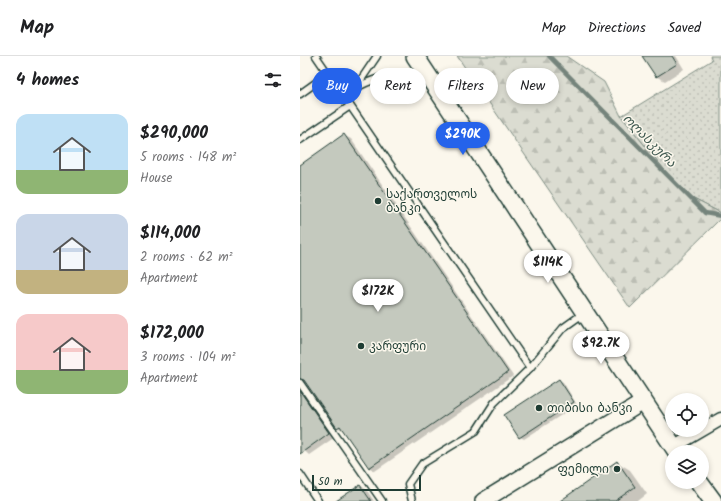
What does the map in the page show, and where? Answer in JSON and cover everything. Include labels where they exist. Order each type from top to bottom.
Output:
[{"type":"main road","points":[[415,56],[672,445]]},
{"type":"main road","points":[[704,489],[713,501]]},
{"type":"street","points":[[483,501],[643,402]]},
{"type":"street","points":[[681,445],[721,419]]},
{"type":"lane","points":[[316,56],[324,68]]},
{"type":"lane","points":[[362,78],[377,56]]},
{"type":"lane","points":[[362,85],[380,78],[398,75],[432,82]]},
{"type":"lane","points":[[300,94],[312,85]]},
{"type":"lane","points":[[300,140],[350,106],[530,368]]},
{"type":"lane","points":[[412,501],[408,484],[422,464],[476,432],[494,403],[530,368],[563,328],[584,313]]},
{"type":"lane","points":[[300,383],[382,501]]},
{"type":"lane","points":[[300,474],[318,501]]},
{"type":"green space","points":[[457,56],[566,56],[604,82],[621,116],[684,194],[721,213],[721,218],[630,308],[490,104],[498,104],[498,68],[465,68]]},
{"type":"green space","points":[[710,56],[721,56],[721,213],[684,194],[621,116],[712,60]]},
{"type":"building","points":[[642,56],[672,56],[677,64],[656,77]]},
{"type":"building","points":[[344,134],[508,372],[369,468],[340,426],[337,428],[304,380],[300,379],[300,165]]},
{"type":"building","name":"თიბისი ბანკი","points":[[559,379],[574,402],[519,438],[504,415]]},
{"type":"building","points":[[300,391],[329,433],[300,454]]},
{"type":"building","points":[[617,461],[635,487],[615,501],[560,501]]},
{"type":"building","points":[[360,485],[371,501],[336,501]]},
{"type":"waterway","name":"ოღასკურა","points":[[549,56],[705,213],[721,216]]},
{"type":"place","name":"საქართველოს ბანკი","points":[[378,201]]},
{"type":"place","name":"კარფური","points":[[361,346]]},
{"type":"place","name":"თიბისი ბანკი","points":[[539,408]]},
{"type":"place","name":"ფემილი","points":[[617,469]]}]
